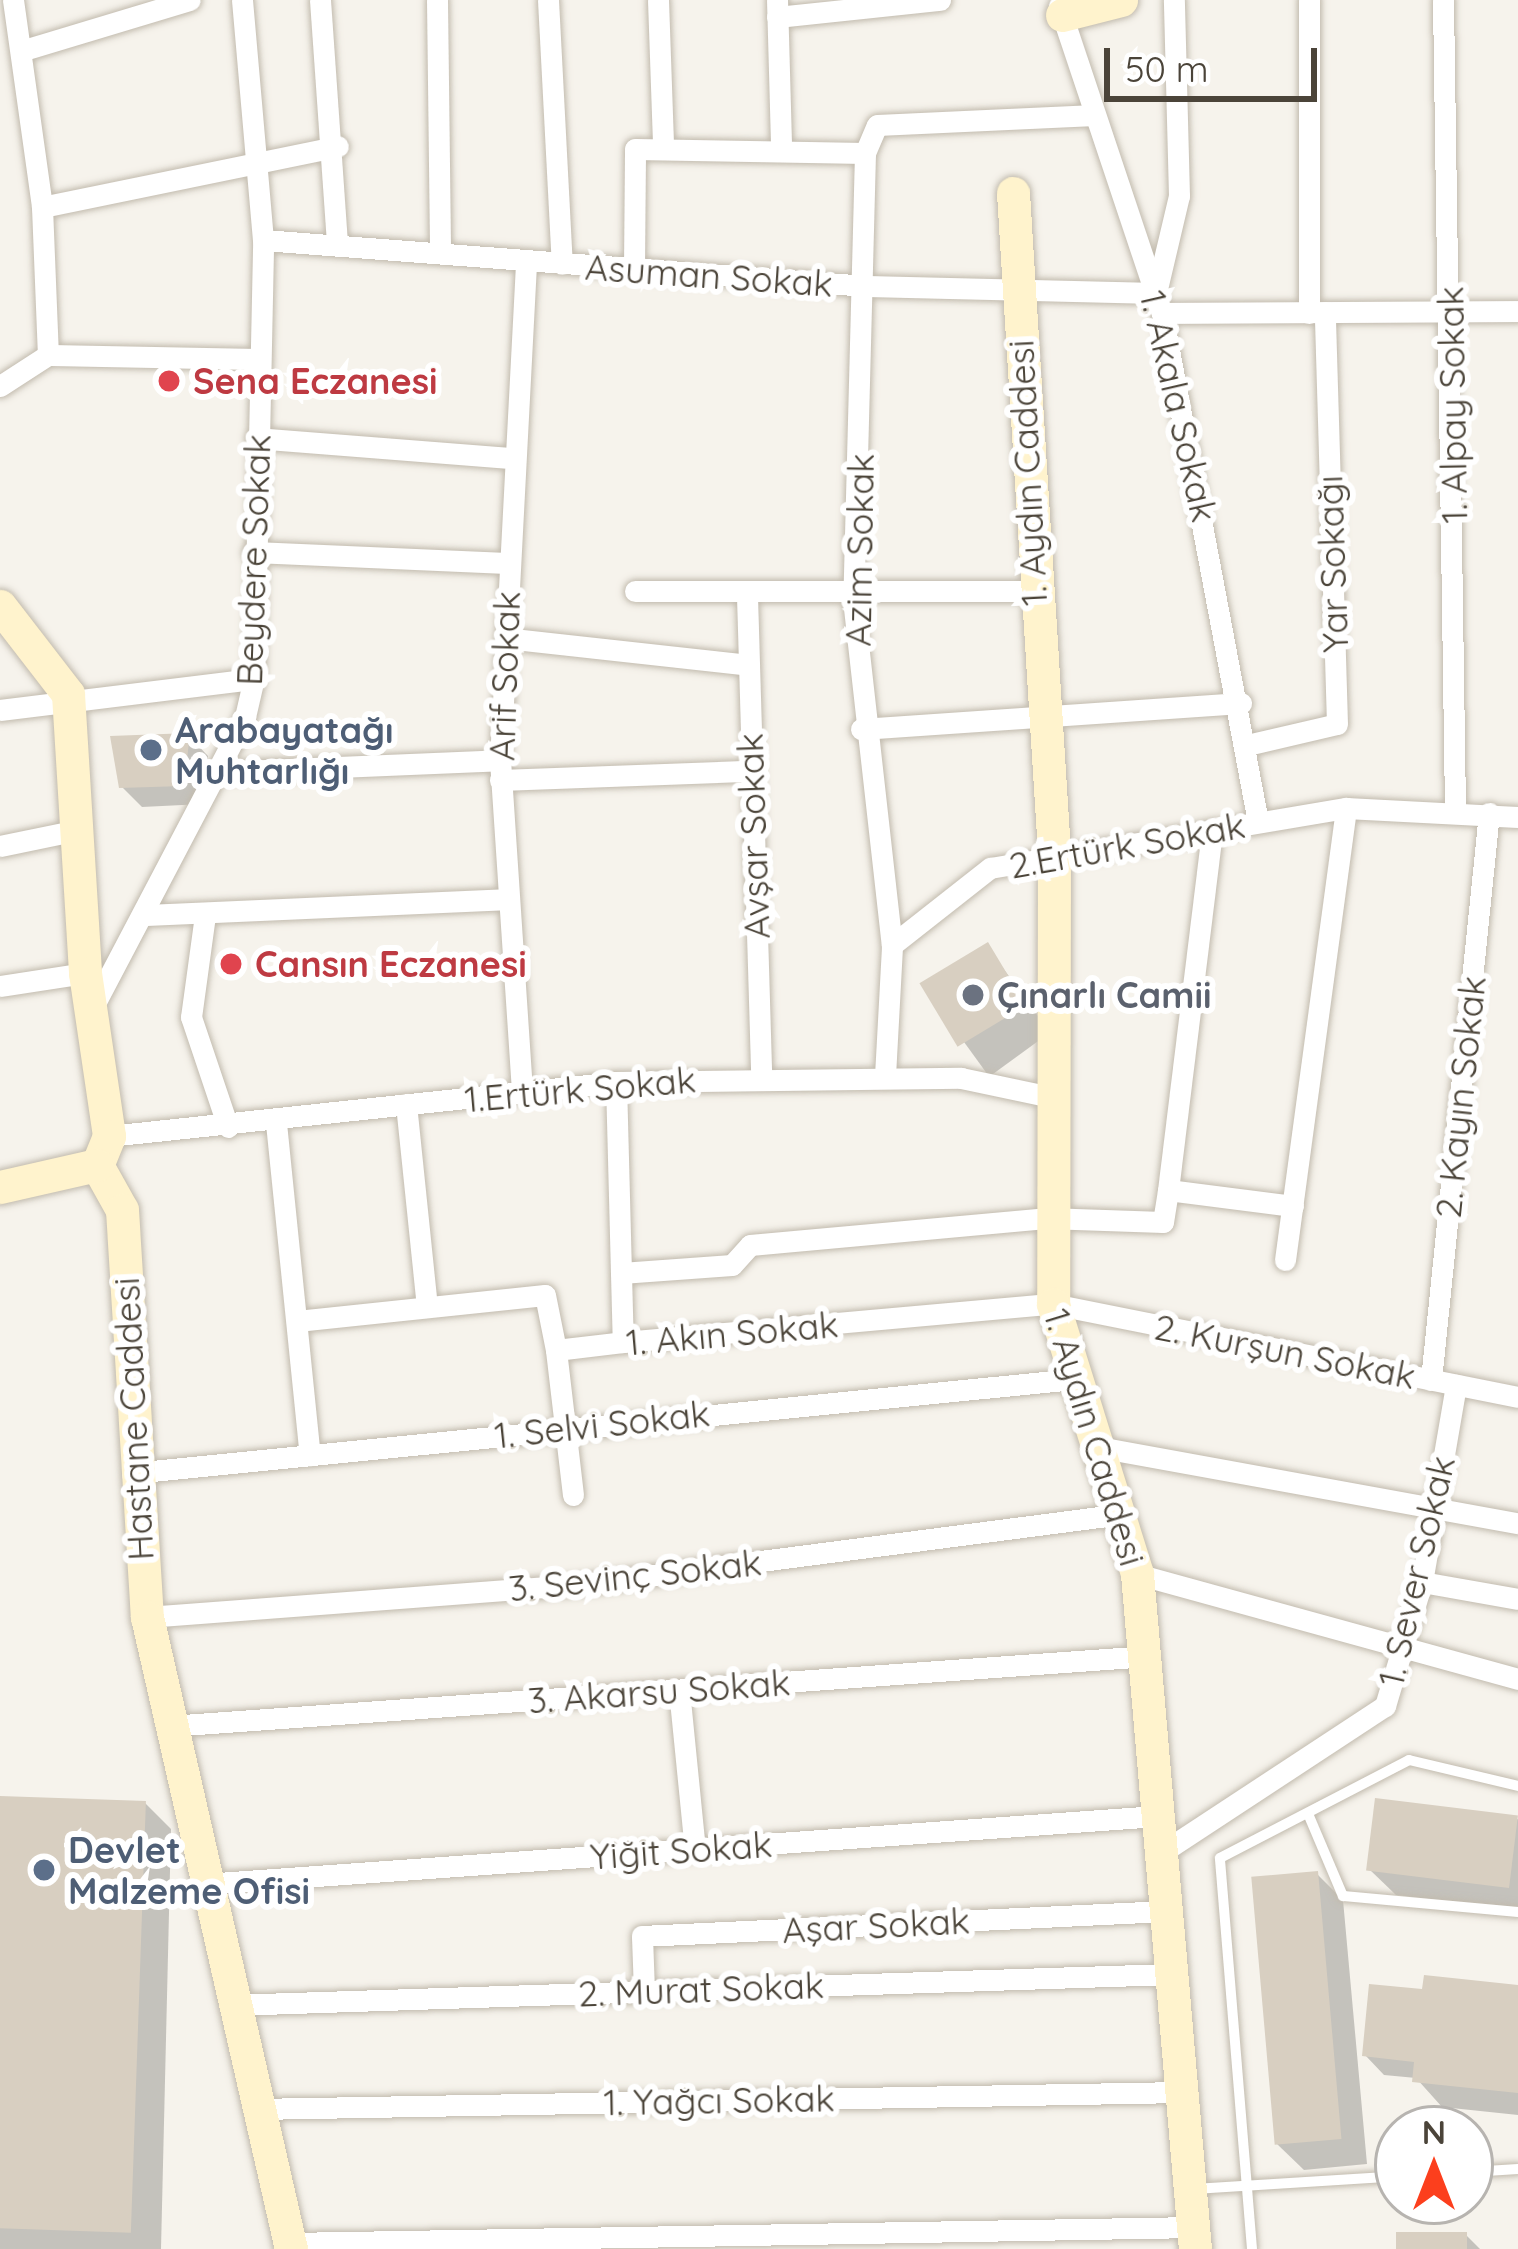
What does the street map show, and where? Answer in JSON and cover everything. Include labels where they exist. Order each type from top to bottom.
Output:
[{"type":"main road","points":[[1060,7],[1120,0]]},
{"type":"main road","name":"1. Aydın Caddesi","points":[[1013,193],[1040,724],[1054,852],[1046,1218],[1053,1304],[1072,1379],[1122,1514],[1137,1574],[1148,1656],[1195,2238]]},
{"type":"main road","points":[[0,606],[68,694]]},
{"type":"main road","name":"Hastane Caddesi","points":[[68,694],[73,831],[103,1151],[122,1210],[132,1473],[147,1617],[231,2005],[290,2246]]},
{"type":"main road","points":[[0,1187],[103,1151]]},
{"type":"street","points":[[13,0],[24,50],[42,207],[48,355]]},
{"type":"street","points":[[24,50],[190,0]]},
{"type":"street","name":"Beydere Sokak","points":[[92,1010],[218,772],[254,680],[262,240],[242,0]]},
{"type":"street","points":[[320,0],[338,146],[337,243]]},
{"type":"street","points":[[437,0],[440,251]]},
{"type":"street","points":[[548,0],[562,264]]},
{"type":"street","points":[[658,0],[663,142]]},
{"type":"street","points":[[781,147],[777,9],[940,0]]},
{"type":"street","points":[[1159,303],[1179,196],[1174,0]]},
{"type":"street","points":[[1310,0],[1317,312]]},
{"type":"street","name":"1. Alpay Sokak","points":[[1442,0],[1453,312],[1455,811]]},
{"type":"street","name":"1. Akala Sokak","points":[[1060,7],[1159,303],[1241,703],[1258,822]]},
{"type":"street","points":[[634,268],[635,148],[663,142],[865,153],[877,125],[1095,115]]},
{"type":"street","points":[[42,207],[338,146]]},
{"type":"street","name":"Azim Sokak","points":[[865,153],[867,286],[853,599],[861,729],[892,946]]},
{"type":"street","name":"Asuman Sokak","points":[[262,240],[867,286],[1317,312],[1518,311]]},
{"type":"street","name":"Arif Sokak","points":[[522,1091],[500,770],[512,458],[526,261]]},
{"type":"street","name":"Yar Sokağı","points":[[1247,745],[1337,724],[1317,312]]},
{"type":"street","points":[[0,386],[48,355],[260,359]]},
{"type":"street","points":[[256,437],[512,458]]},
{"type":"street","points":[[253,552],[508,563]]},
{"type":"street","points":[[635,592],[853,599],[1034,592]]},
{"type":"street","name":"Avşar Sokak","points":[[747,596],[761,1077]]},
{"type":"street","points":[[505,638],[748,665]]},
{"type":"street","points":[[0,710],[68,694],[254,680]]},
{"type":"street","points":[[861,729],[1040,724],[1241,703]]},
{"type":"street","points":[[218,772],[750,771]]},
{"type":"street","points":[[1286,1260],[1346,808]]},
{"type":"street","name":"2.Ertürk Sokak","points":[[892,946],[989,868],[1054,852],[1346,808],[1518,817]]},
{"type":"street","name":"2. Kayın Sokak","points":[[1431,1380],[1489,813]]},
{"type":"street","points":[[621,1273],[732,1265],[750,1245],[1046,1218],[1163,1222],[1212,830]]},
{"type":"street","points":[[0,845],[73,831]]},
{"type":"street","points":[[145,915],[506,899]]},
{"type":"street","points":[[205,915],[191,1017],[228,1127]]},
{"type":"street","points":[[885,1076],[892,946]]},
{"type":"street","points":[[0,986],[85,973]]},
{"type":"street","name":"1.Ertürk Sokak","points":[[103,1151],[228,1127],[616,1082],[885,1076],[1051,1096]]},
{"type":"street","points":[[616,1082],[623,1342]]},
{"type":"street","points":[[406,1104],[427,1306]]},
{"type":"street","points":[[277,1123],[310,1455]]},
{"type":"street","points":[[1168,1190],[1293,1206]]},
{"type":"street","points":[[296,1321],[545,1295],[573,1495]]},
{"type":"street","name":"2. Kurşun Sokak","points":[[1053,1304],[1456,1385],[1516,1390]]},
{"type":"street","name":"1. Akın Sokak","points":[[556,1350],[1053,1304]]},
{"type":"street","name":"1. Selvi Sokak","points":[[132,1473],[1072,1379]]},
{"type":"street","name":"1. Sever Sokak","points":[[1161,1852],[1385,1706],[1422,1582],[1456,1385]]},
{"type":"street","points":[[1098,1447],[1518,1523]]},
{"type":"street","name":"3. Sevinç Sokak","points":[[147,1617],[584,1584],[1122,1514]]},
{"type":"street","points":[[1137,1574],[1404,1643],[1518,1679]]},
{"type":"street","points":[[1422,1582],[1518,1599]]},
{"type":"street","name":"3. Akarsu Sokak","points":[[169,1726],[1148,1656]]},
{"type":"street","points":[[679,1690],[695,1849]]},
{"type":"street","name":"Yiğit Sokak","points":[[204,1884],[1158,1816]]},
{"type":"street","name":"Aşar Sokak","points":[[644,1991],[642,1936],[1166,1911]]},
{"type":"street","name":"2. Murat Sokak","points":[[231,2005],[1172,1974]]},
{"type":"street","name":"1. Yağcı Sokak","points":[[255,2109],[1183,2092]]},
{"type":"street","points":[[290,2246],[1195,2238]]},
{"type":"lane","points":[[1252,2249],[1252,2184],[1220,1858],[1309,1816],[1409,1760],[1518,1786]]},
{"type":"lane","points":[[1309,1816],[1343,1896],[1518,1912]]},
{"type":"lane","points":[[1191,2189],[1374,2177]]},
{"type":"building","name":"Arabayatağı Muhtarlığı","points":[[190,733],[184,786],[119,788],[110,736]]},
{"type":"building","name":"Çınarlı Camii","points":[[988,942],[1026,1005],[958,1047],[919,983]]},
{"type":"building","points":[[0,1796],[146,1801],[131,2233],[0,2228]]},
{"type":"building","points":[[1375,1798],[1518,1816],[1509,1888],[1366,1870]]},
{"type":"building","points":[[1318,1871],[1341,2139],[1275,2145],[1251,1877]]},
{"type":"building","points":[[1424,1975],[1518,1985],[1518,2093],[1412,2082],[1414,2062],[1362,2056],[1369,1984],[1422,1989]]},
{"type":"building","points":[[1396,2232],[1467,2232],[1467,2249],[1396,2249]]},
{"type":"place","name":"Sena Eczanesi","points":[[169,381]]},
{"type":"place","name":"Arabayatağı Muhtarlığı","points":[[151,750]]},
{"type":"place","name":"Cansın Eczanesi","points":[[231,964]]},
{"type":"place","name":"Çınarlı Camii","points":[[973,995]]},
{"type":"place","name":"Devlet Malzeme Ofisi","points":[[44,1870]]}]
